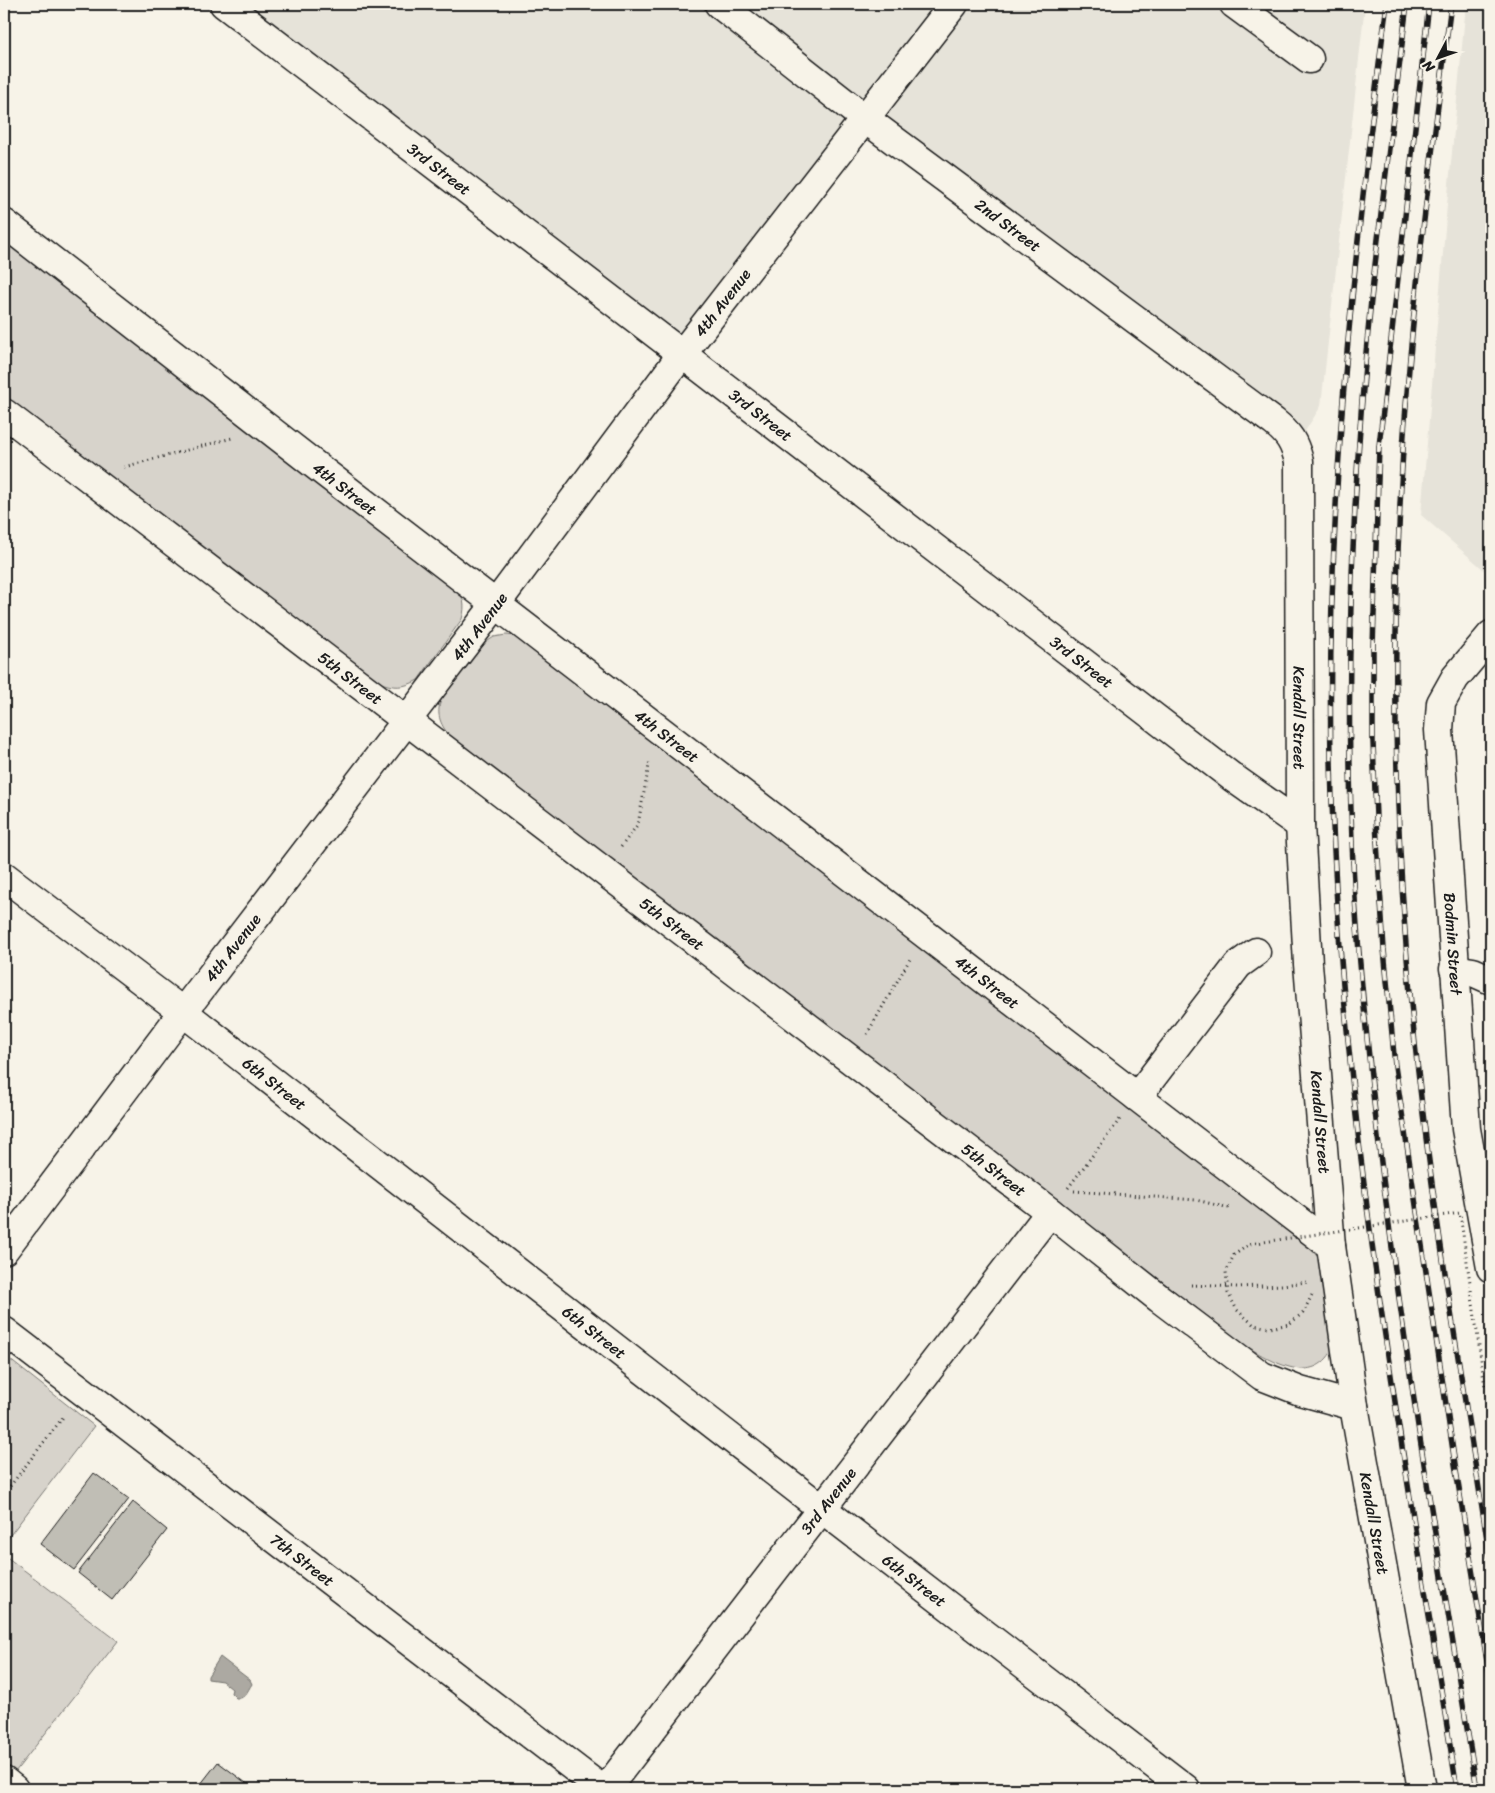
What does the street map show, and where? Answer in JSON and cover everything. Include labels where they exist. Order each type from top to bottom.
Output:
[{"type":"street","name":"3rd Street","points":[[224,4],[1216,765],[1300,826]]},
{"type":"street","name":"2nd Street","points":[[719,4],[864,118],[1274,422],[1287,432],[1296,447]]},
{"type":"street","name":"4th Avenue","points":[[4,1250],[183,1012],[496,604],[682,354],[954,4]]},
{"type":"street","points":[[1234,4],[1309,59]]},
{"type":"street","name":"4th Street","points":[[4,224],[1331,1246]]},
{"type":"street","name":"5th Street","points":[[4,414],[1262,1376],[1300,1391],[1354,1406]]},
{"type":"street","name":"Kendall Street","points":[[1296,447],[1299,471],[1300,826],[1308,964],[1331,1246],[1354,1406],[1422,1789]]},
{"type":"street","name":"Bodmin Street","points":[[1491,635],[1456,678],[1441,703],[1439,730],[1466,1129],[1491,1268]]},
{"type":"street","name":"6th Street","points":[[4,876],[183,1012],[820,1508],[1186,1789]]},
{"type":"street","points":[[1137,1097],[1238,964],[1256,952]]},
{"type":"street","points":[[1454,969],[1473,972],[1491,980]]},
{"type":"street","name":"3rd Avenue","points":[[606,1789],[820,1508],[1050,1212]]},
{"type":"street","name":"7th Street","points":[[4,1330],[602,1789]]},
{"type":"street","points":[[4,1781],[14,1789]]},
{"type":"path","points":[[107,492],[125,467],[237,437],[254,418]]},
{"type":"path","points":[[603,871],[638,824],[651,757],[667,736]]},
{"type":"path","points":[[849,1059],[866,1035],[912,957],[928,936]]},
{"type":"path","points":[[1137,1097],[1066,1190],[1196,1200],[1243,1211],[1261,1192]]},
{"type":"path","points":[[1312,1295],[1303,1313],[1290,1324],[1270,1328],[1254,1325],[1237,1310],[1228,1293],[1226,1272],[1234,1255],[1250,1244],[1460,1213],[1491,1429]]},
{"type":"path","points":[[1160,1298],[1170,1286],[1282,1286],[1313,1281]]},
{"type":"path","points":[[4,1494],[83,1392]]},
{"type":"shaded area","points":[[224,4],[1365,4],[1321,406],[1295,447],[864,118],[682,354]]},
{"type":"shaded area","points":[[1466,4],[1491,4],[1491,576],[1421,515]]},
{"type":"shaded area","points":[[4,240],[454,586],[460,593],[463,601],[462,619],[418,680],[408,685],[398,686],[379,682],[4,395]]},
{"type":"shaded area","points":[[516,636],[525,641],[1311,1249],[1321,1261],[1333,1349],[1325,1360],[1315,1367],[1304,1369],[1292,1368],[1268,1359],[1246,1346],[448,734],[442,725],[439,715],[439,706],[443,695],[485,643],[494,637]]},
{"type":"shaded area","points":[[4,1355],[94,1426],[4,1543]]},
{"type":"shaded area","points":[[4,1555],[118,1641],[15,1772],[4,1763]]},
{"type":"shaded area","points":[[220,1657],[250,1680],[252,1684],[242,1697],[236,1698],[231,1693],[232,1689],[222,1681],[208,1679]]},
{"type":"building","points":[[94,1473],[129,1499],[74,1570],[40,1544]]},
{"type":"building","points":[[133,1502],[167,1530],[112,1600],[78,1573]]},
{"type":"building","points":[[218,1762],[254,1789],[197,1789]]},
{"type":"railway","points":[[1387,4],[1361,215],[1341,426],[1331,638],[1334,850],[1342,968],[1367,1204],[1383,1321],[1457,1789]]},
{"type":"railway","points":[[1407,4],[1371,300],[1359,435],[1350,638],[1349,706],[1352,841],[1362,994],[1389,1227],[1425,1468],[1477,1789]]},
{"type":"railway","points":[[1429,4],[1379,446],[1373,648],[1373,742],[1384,949],[1395,1066],[1455,1464],[1491,1686]]},
{"type":"railway","points":[[1451,4],[1423,227],[1407,394],[1397,570],[1396,751],[1405,931],[1420,1090],[1441,1248],[1491,1564]]}]
